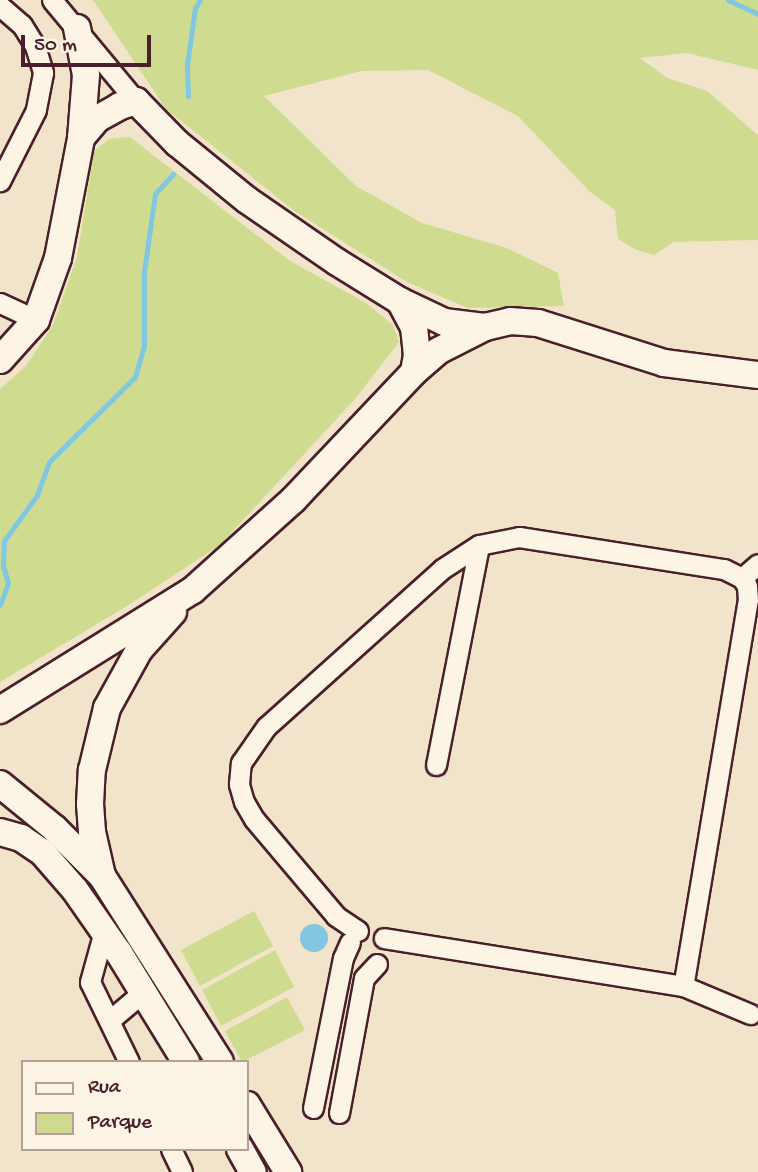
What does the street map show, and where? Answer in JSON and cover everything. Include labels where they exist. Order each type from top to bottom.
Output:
[{"type":"street","points":[[52,0],[136,101],[177,143],[247,200],[400,302],[444,322],[485,327]]},
{"type":"street","points":[[0,6],[22,25],[35,46],[43,73],[36,110],[0,181]]},
{"type":"street","points":[[0,359],[36,320],[58,258],[81,138],[86,75],[77,28]]},
{"type":"street","points":[[81,138],[97,119],[120,106],[136,101]]},
{"type":"street","points":[[400,302],[414,327],[417,355],[414,372]]},
{"type":"street","points":[[0,303],[36,320]]},
{"type":"street","points":[[102,876],[92,832],[92,770],[107,708],[139,650],[193,590],[293,500],[414,372],[438,351],[485,327],[510,321],[538,323],[664,363],[758,375]]},
{"type":"street","points":[[354,937],[254,819],[239,784],[242,764],[266,727],[443,569],[479,545],[519,537],[724,569],[742,578],[747,586],[748,599],[683,986]]},
{"type":"street","points":[[436,765],[479,545]]},
{"type":"street","points":[[742,578],[758,564]]},
{"type":"street","points":[[0,710],[193,590]]},
{"type":"street","points":[[0,784],[54,828],[102,876],[219,1060]]},
{"type":"street","points":[[0,832],[21,838],[42,852],[104,931],[185,1060]]},
{"type":"street","points":[[313,1108],[343,958],[354,937],[372,930],[384,938],[683,986],[750,1014]]},
{"type":"street","points":[[104,931],[90,982],[129,1060]]},
{"type":"street","points":[[354,937],[350,953],[357,964],[370,967],[377,964]]},
{"type":"street","points":[[338,1113],[364,978],[385,955],[384,938]]},
{"type":"street","points":[[110,1020],[143,992]]},
{"type":"street","points":[[248,1107],[288,1172]]},
{"type":"street","points":[[172,1151],[182,1172]]},
{"type":"street","points":[[241,1151],[253,1172]]},
{"type":"green space","points":[[93,0],[758,0],[758,70],[687,53],[640,58],[667,78],[707,91],[758,135],[758,240],[674,242],[654,255],[636,250],[618,239],[615,210],[589,191],[518,116],[428,70],[361,71],[264,96],[356,186],[422,223],[507,248],[558,273],[564,306],[468,308],[407,282],[296,212],[166,109]]},
{"type":"green space","points":[[130,137],[290,261],[366,303],[393,325],[399,342],[355,399],[220,545],[127,606],[0,682],[0,389],[26,366],[53,325],[77,257],[94,151],[109,139]]},
{"type":"green space","points":[[254,911],[273,946],[200,986],[181,950]]},
{"type":"green space","points":[[275,950],[294,987],[221,1026],[202,990]]},
{"type":"green space","points":[[287,997],[305,1030],[246,1060],[241,1060],[225,1031]]},
{"type":"water","points":[[314,924],[324,928],[328,938],[324,948],[314,952],[304,948],[300,938],[304,928]]},
{"type":"waterway","points":[[188,96],[187,65],[195,8],[200,0]]},
{"type":"waterway","points":[[728,0],[758,14]]},
{"type":"waterway","points":[[0,605],[8,583],[3,566],[4,541],[37,495],[49,462],[135,377],[144,346],[144,272],[155,194],[173,174]]}]
